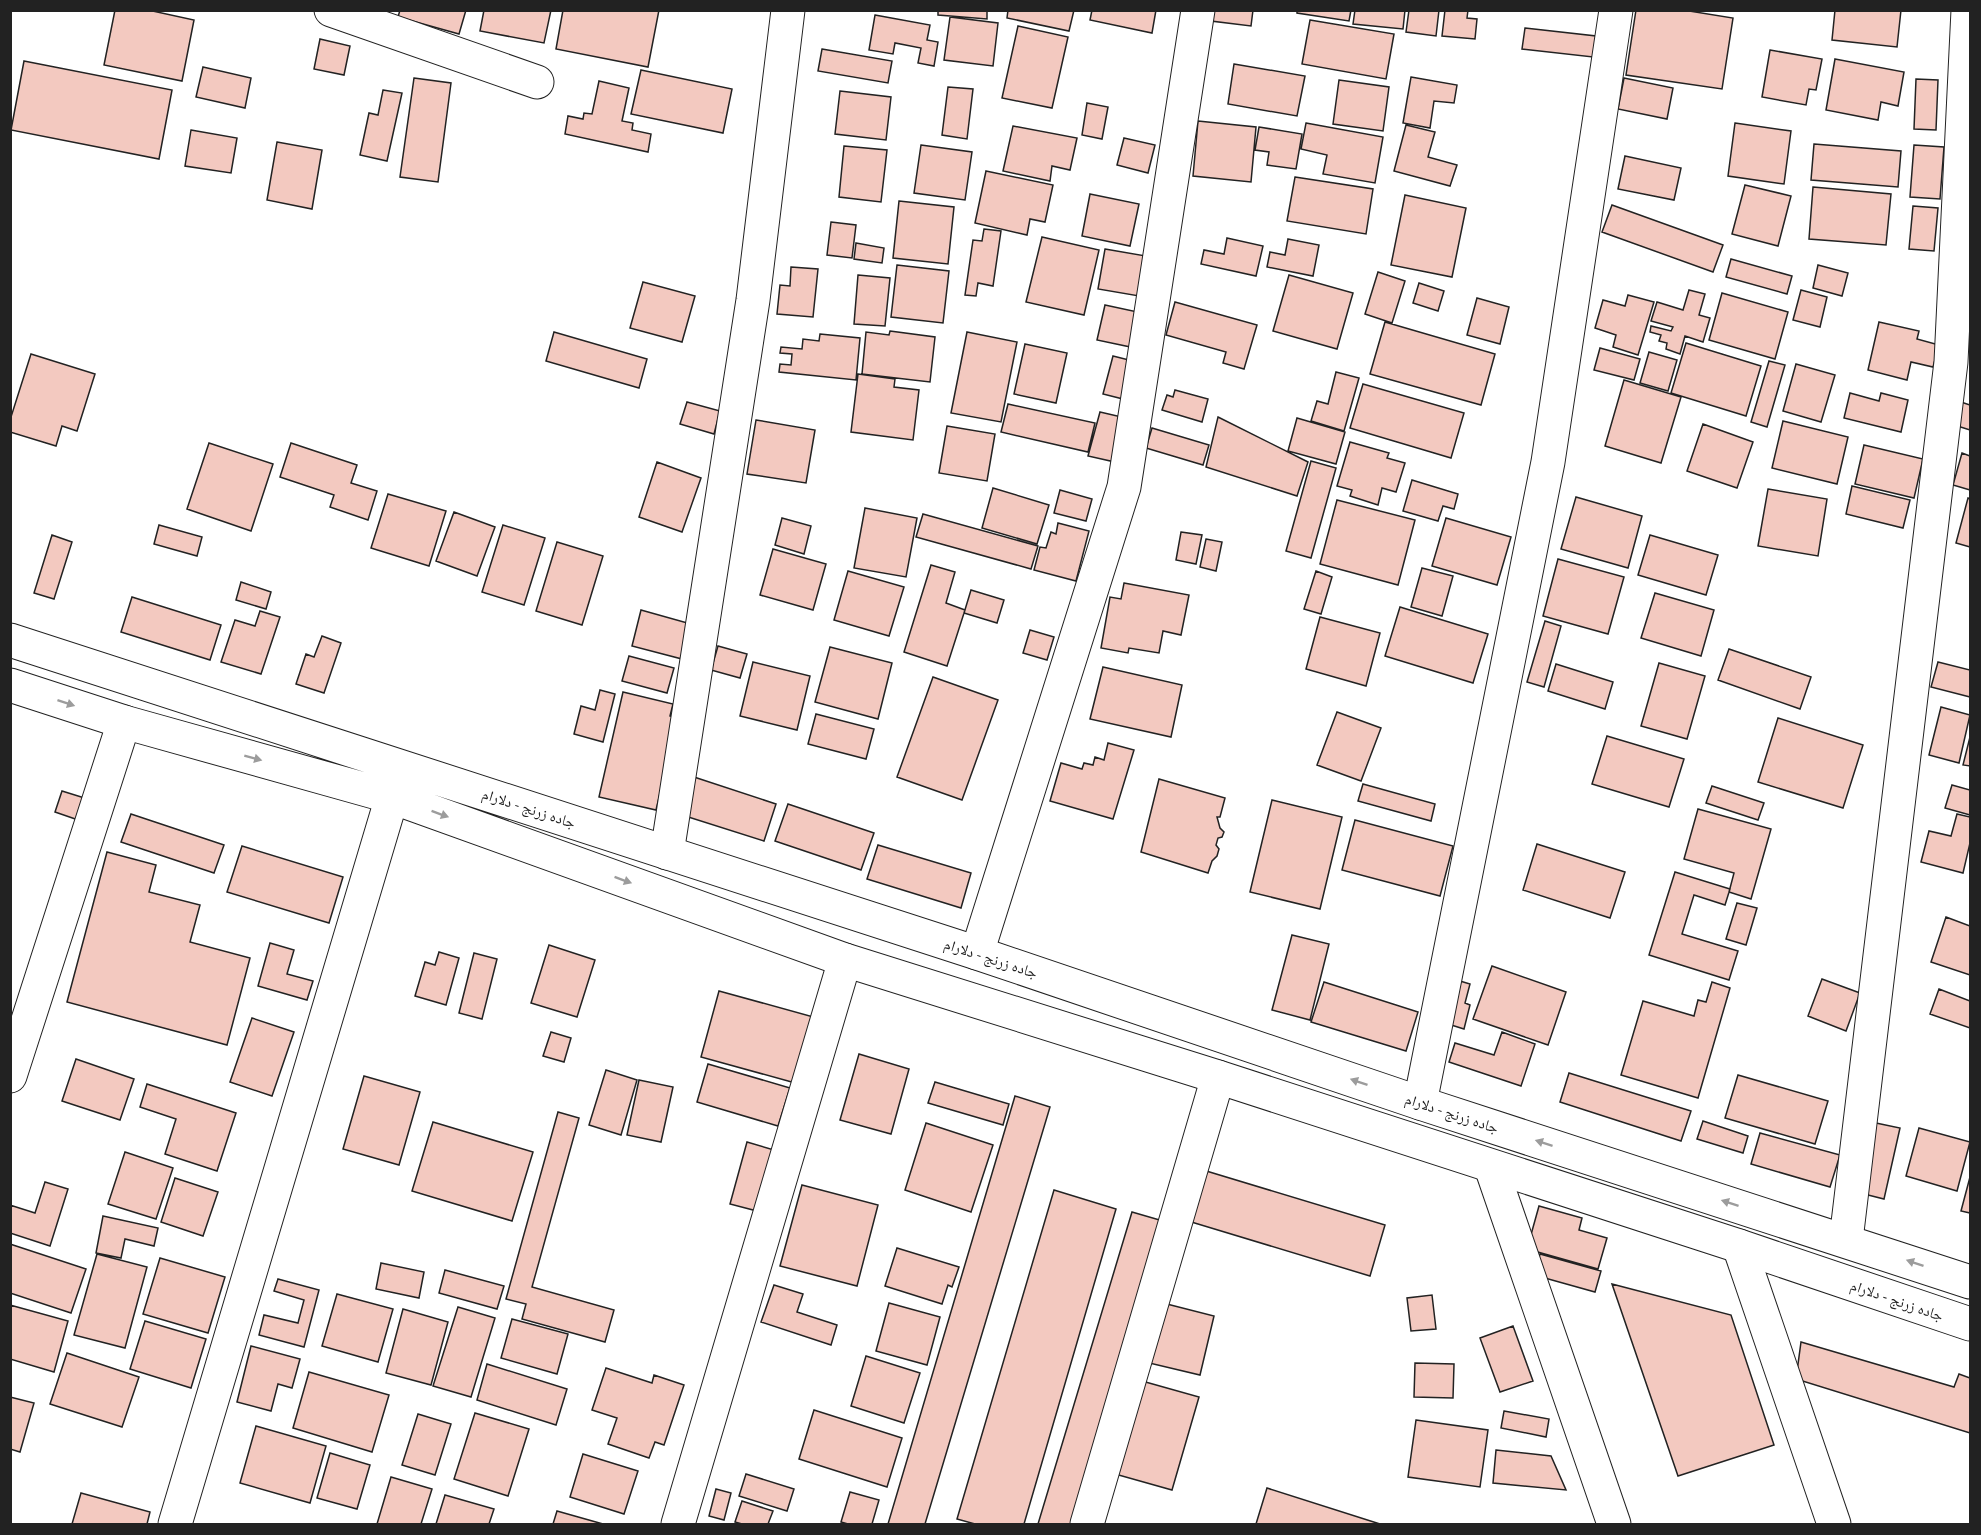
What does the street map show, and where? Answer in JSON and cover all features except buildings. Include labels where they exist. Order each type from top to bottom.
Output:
[{"type":"main road","points":[[331,10],[537,82]]},
{"type":"main road","points":[[668,853],[753,300],[788,10]]},
{"type":"main road","points":[[977,953],[1124,487],[1198,10]]},
{"type":"main road","points":[[1420,1103],[1548,462],[1616,10]]},
{"type":"main road","points":[[1846,1240],[1951,362],[1968,10]]},
{"type":"main road","name":"جاده زرنج - دلارام","points":[[10,640],[977,953],[1420,1103],[1971,1282]]},
{"type":"main road","name":"جاده زرنج - دلارام","points":[[10,685],[124,722],[392,796],[845,960],[1218,1077],[1739,1246],[1971,1324]]},
{"type":"main road","points":[[10,1076],[124,722]]},
{"type":"main road","points":[[174,1524],[392,796]]},
{"type":"main road","points":[[678,1524],[845,960]]},
{"type":"main road","points":[[1087,1524],[1218,1077]]},
{"type":"main road","points":[[1491,1167],[1614,1524]]},
{"type":"main road","points":[[1739,1246],[1834,1524]]}]
